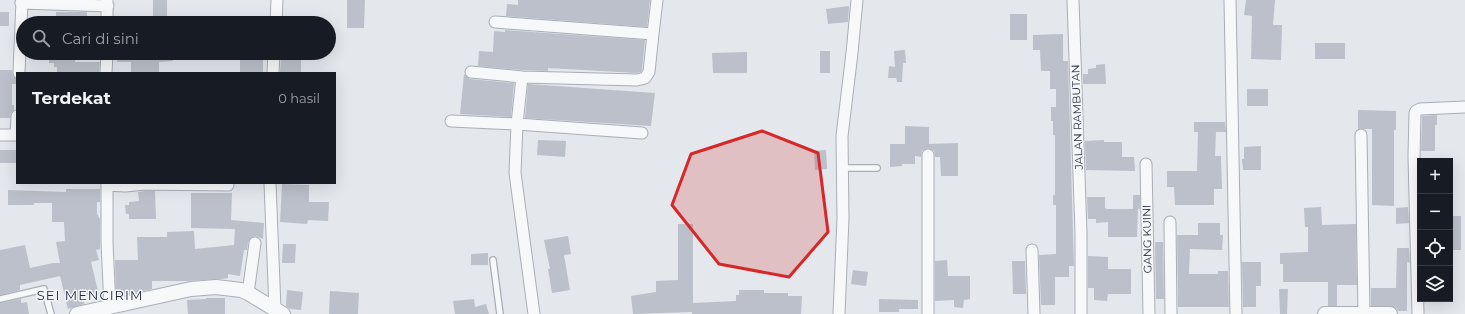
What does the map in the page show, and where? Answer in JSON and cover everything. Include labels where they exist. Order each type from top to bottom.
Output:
[{"type":"street","points":[[276,16],[277,0]]},
{"type":"street","points":[[471,72],[522,77],[637,80],[645,78],[649,72],[657,0]]},
{"type":"street","points":[[839,314],[843,218],[842,136],[857,0]]},
{"type":"street","name":"JALAN RAMBUTAN","points":[[1073,0],[1081,314]]},
{"type":"street","points":[[1230,0],[1236,314]]},
{"type":"street","points":[[21,16],[22,2],[108,3],[107,16]]},
{"type":"street","points":[[495,22],[653,34]]},
{"type":"street","points":[[19,72],[20,60]]},
{"type":"street","points":[[106,72],[107,60]]},
{"type":"street","points":[[273,72],[274,60]]},
{"type":"street","points":[[522,77],[517,124],[515,173],[534,314]]},
{"type":"street","points":[[1418,314],[1414,156],[1415,113],[1416,110],[1420,109],[1465,107]]},
{"type":"street","points":[[451,121],[642,133]]},
{"type":"street","points":[[0,135],[16,135]]},
{"type":"street","points":[[1361,135],[1364,225],[1364,313]]},
{"type":"street","points":[[928,155],[928,314]]},
{"type":"street","name":"GANG KUINI","points":[[1146,164],[1149,314]]},
{"type":"street","points":[[110,306],[107,243],[107,184],[125,186],[145,184],[228,185]]},
{"type":"street","points":[[270,184],[279,312]]},
{"type":"street","points":[[1170,222],[1171,314]]},
{"type":"street","points":[[248,293],[255,243]]},
{"type":"street","points":[[1032,250],[1034,314]]},
{"type":"street","points":[[77,314],[205,287],[228,288],[248,293],[279,312]]},
{"type":"street","points":[[1325,314],[1390,314]]},
{"type":"lane","points":[[842,168],[877,168]]},
{"type":"lane","points":[[493,260],[500,314]]},
{"type":"lane","points":[[0,298],[44,289],[51,314]]},
{"type":"highlighted area","points":[[762,131],[818,153],[828,232],[789,277],[719,264],[672,205],[691,154]]},
{"type":"building","points":[[153,0],[167,0],[167,16],[153,16]]},
{"type":"building","points":[[347,0],[365,0],[364,28],[347,28]]},
{"type":"building","points":[[518,0],[650,0],[647,27],[506,16],[507,4],[518,5]]},
{"type":"building","points":[[1246,0],[1275,0],[1273,25],[1282,25],[1281,60],[1251,59],[1252,16],[1244,15]]},
{"type":"building","points":[[849,6],[848,22],[828,24],[826,9]]},
{"type":"building","points":[[0,12],[9,12],[9,26],[0,26]]},
{"type":"building","points":[[56,12],[87,12],[87,16],[56,16]]},
{"type":"building","points":[[1010,14],[1027,14],[1027,40],[1010,40]]},
{"type":"building","points":[[505,30],[645,40],[642,70],[641,72],[636,73],[548,68],[548,71],[478,66],[479,51],[493,52],[494,31],[505,32]]},
{"type":"building","points":[[1063,34],[1063,61],[1068,61],[1074,266],[1069,266],[1069,277],[1055,277],[1055,305],[1041,305],[1039,255],[1056,254],[1056,205],[1053,205],[1053,195],[1055,195],[1055,135],[1053,135],[1053,121],[1051,121],[1051,107],[1056,107],[1056,89],[1050,89],[1050,71],[1041,71],[1040,50],[1033,50],[1033,35]]},
{"type":"building","points":[[1315,43],[1345,43],[1345,59],[1315,59]]},
{"type":"building","points":[[905,50],[906,63],[903,63],[902,82],[897,82],[896,78],[888,78],[889,66],[895,67],[894,51]]},
{"type":"building","points":[[820,51],[830,51],[830,73],[820,73]]},
{"type":"building","points":[[747,52],[747,73],[713,73],[712,53]]},
{"type":"building","points":[[49,60],[100,62],[99,72],[57,72],[57,67],[54,67],[54,63],[49,63]]},
{"type":"building","points":[[117,60],[173,60],[159,62],[159,72],[131,72],[131,62],[117,62]]},
{"type":"building","points":[[240,60],[263,60],[263,72],[240,72]]},
{"type":"building","points":[[281,60],[301,60],[301,72],[280,72]]},
{"type":"building","points":[[1105,64],[1106,84],[1083,84],[1083,74],[1088,74],[1088,69],[1096,68],[1096,65]]},
{"type":"building","points":[[0,70],[12,70],[13,76],[16,79],[16,84],[12,84],[12,105],[14,105],[14,110],[11,113],[10,118],[0,118]]},
{"type":"building","points":[[464,74],[470,79],[514,83],[511,117],[460,114]]},
{"type":"building","points":[[528,84],[655,93],[651,126],[525,118]]},
{"type":"building","points":[[1247,89],[1268,89],[1268,106],[1247,106]]},
{"type":"building","points":[[1358,110],[1396,111],[1396,130],[1394,130],[1394,206],[1372,205],[1372,129],[1358,129]]},
{"type":"building","points":[[1437,115],[1437,125],[1435,125],[1435,151],[1421,151],[1422,116]]},
{"type":"building","points":[[1194,122],[1225,122],[1226,132],[1216,132],[1215,156],[1221,156],[1222,189],[1214,189],[1214,205],[1175,205],[1174,187],[1167,187],[1167,171],[1197,171],[1198,132],[1194,132]]},
{"type":"building","points":[[905,126],[929,127],[929,144],[958,143],[958,176],[941,176],[940,157],[935,157],[934,151],[928,148],[922,151],[921,157],[915,156],[915,164],[902,164],[902,166],[890,167],[890,144],[905,144]]},
{"type":"building","points":[[538,140],[566,141],[565,157],[537,155]]},
{"type":"building","points":[[1104,140],[1104,142],[1122,142],[1122,157],[1134,157],[1135,171],[1086,170],[1085,141]]},
{"type":"building","points":[[1261,146],[1261,170],[1243,170],[1242,159],[1244,159],[1244,147]]},
{"type":"building","points":[[0,150],[16,150],[16,163],[0,163]]},
{"type":"building","points":[[826,150],[827,169],[815,170],[814,151]]},
{"type":"building","points":[[282,184],[309,185],[309,202],[329,202],[328,221],[308,220],[307,224],[280,222]]},
{"type":"building","points":[[66,189],[100,189],[100,202],[97,202],[97,214],[100,219],[100,249],[96,250],[99,260],[91,262],[99,295],[84,295],[84,304],[68,309],[60,276],[20,285],[20,290],[0,295],[0,250],[25,245],[30,268],[60,263],[56,242],[65,241],[64,222],[52,222],[52,203],[8,205],[8,190],[66,192]]},
{"type":"building","points":[[155,191],[156,219],[129,219],[129,214],[126,214],[125,205],[129,205],[129,202],[139,201],[138,192]]},
{"type":"building","points":[[191,193],[232,193],[231,220],[264,223],[263,239],[256,236],[252,237],[248,242],[247,250],[244,250],[240,276],[228,274],[228,278],[221,279],[152,281],[152,289],[124,295],[116,295],[115,260],[138,260],[137,237],[167,237],[167,232],[194,231],[195,249],[234,245],[235,229],[191,228]]},
{"type":"building","points":[[1133,195],[1140,195],[1140,209],[1133,209]]},
{"type":"building","points":[[1087,197],[1105,197],[1105,208],[1107,209],[1138,209],[1137,237],[1108,237],[1108,222],[1096,223],[1096,219],[1088,219]]},
{"type":"building","points":[[1321,207],[1322,225],[1356,224],[1357,285],[1337,285],[1337,306],[1328,306],[1328,282],[1283,282],[1283,264],[1280,264],[1280,253],[1308,252],[1308,227],[1305,227],[1304,208]]},
{"type":"building","points":[[1408,207],[1409,223],[1396,224],[1396,208]]},
{"type":"building","points":[[1453,216],[1461,216],[1461,250],[1453,250]]},
{"type":"building","points":[[1198,223],[1220,223],[1220,235],[1223,235],[1222,250],[1190,249],[1189,274],[1218,274],[1218,271],[1228,271],[1229,307],[1178,307],[1177,235],[1198,235]]},
{"type":"building","points":[[678,224],[693,224],[693,303],[736,301],[736,295],[739,295],[739,290],[764,290],[764,293],[788,293],[788,296],[802,296],[801,314],[692,314],[692,312],[633,314],[631,296],[656,292],[656,281],[678,280]]},
{"type":"building","points":[[568,236],[571,254],[564,255],[570,290],[552,293],[548,269],[550,269],[544,240]]},
{"type":"building","points":[[1155,242],[1163,242],[1164,299],[1156,299]]},
{"type":"building","points":[[283,244],[296,244],[295,263],[282,263]]},
{"type":"building","points":[[1397,248],[1409,248],[1410,263],[1407,262],[1407,311],[1398,311],[1396,308],[1390,306],[1371,306],[1371,288],[1396,288]]},
{"type":"building","points":[[488,253],[488,265],[471,265],[471,254]]},
{"type":"building","points":[[1088,256],[1108,257],[1108,269],[1131,269],[1131,294],[1108,294],[1107,301],[1094,300],[1094,288],[1088,288]]},
{"type":"building","points":[[947,260],[948,276],[970,276],[970,299],[964,300],[963,308],[954,307],[954,300],[935,301],[935,261]]},
{"type":"building","points":[[1012,261],[1025,261],[1026,294],[1013,294]]},
{"type":"building","points":[[1242,262],[1261,262],[1261,286],[1256,286],[1256,307],[1243,307]]},
{"type":"building","points":[[853,270],[868,272],[866,286],[851,284]]},
{"type":"building","points":[[1279,289],[1288,289],[1287,314],[1280,314]]},
{"type":"building","points":[[287,290],[303,292],[301,310],[290,309],[286,306]]},
{"type":"building","points":[[330,291],[359,293],[358,314],[329,314]]},
{"type":"building","points":[[225,298],[225,314],[188,314],[187,300]]},
{"type":"building","points":[[21,299],[21,303],[27,302],[29,314],[0,314],[0,303]]},
{"type":"building","points":[[474,299],[475,307],[486,304],[489,314],[455,314],[453,301]]},
{"type":"building","points":[[879,299],[918,300],[918,309],[899,309],[899,312],[879,312]]},
{"type":"district","name":"SEI MENCIRIM","points":[[90,295]]}]
